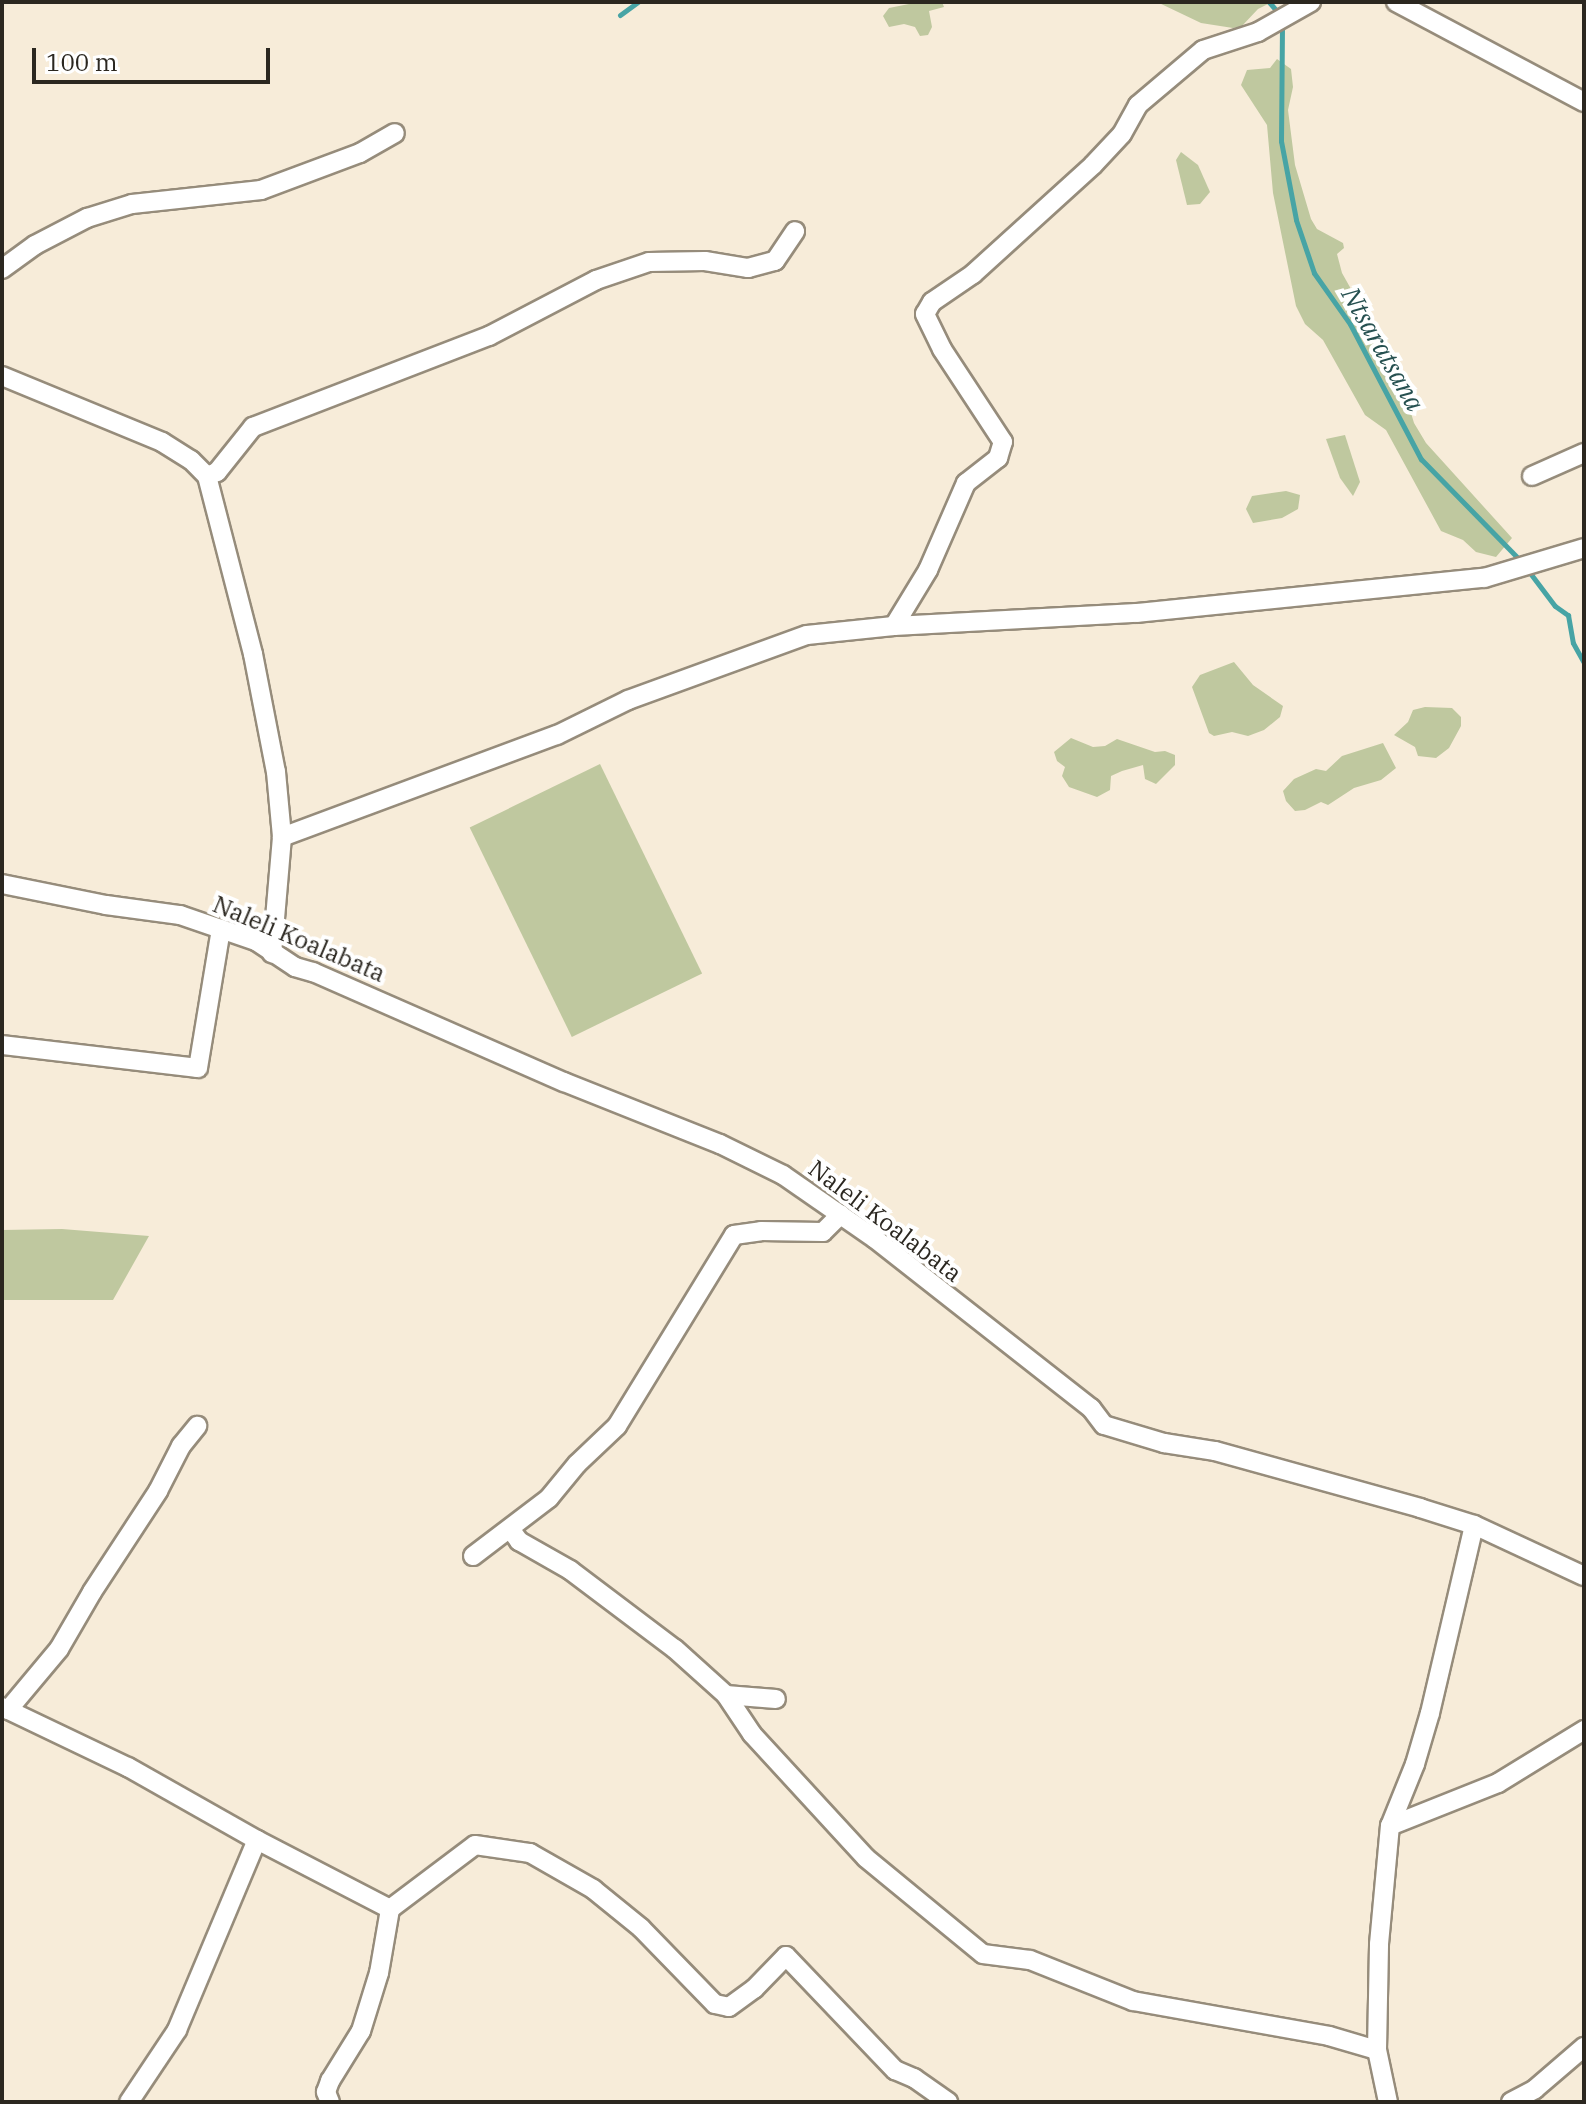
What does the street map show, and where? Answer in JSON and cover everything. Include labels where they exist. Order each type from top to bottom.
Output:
[{"type":"street","points":[[894,626],[928,570],[966,483],[998,458],[1003,442],[942,349],[925,314],[932,302],[973,274],[1093,165],[1122,134],[1138,105],[1203,50],[1258,32],[1311,2]]},
{"type":"street","points":[[1396,2],[1584,102]]},
{"type":"street","points":[[2,269],[35,245],[87,218],[132,204],[261,190],[360,153],[395,133]]},
{"type":"street","points":[[207,476],[217,472],[253,427],[489,336],[596,280],[649,262],[705,261],[748,268],[775,261],[795,231]]},
{"type":"street","points":[[2,376],[162,442],[191,460],[207,476],[253,654],[276,772],[282,837],[272,954]]},
{"type":"street","points":[[1532,476],[1584,453]]},
{"type":"street","points":[[282,837],[557,735],[628,700],[807,635],[894,626],[1137,613],[1484,578],[1584,548]]},
{"type":"street","name":"Naleli Koalabata","points":[[2,884],[106,905],[180,915],[256,941],[295,967],[419,1017],[564,1082],[720,1144],[783,1175],[841,1214],[1080,1399],[1104,1425],[1164,1443],[1215,1451],[1474,1525],[1584,1576]]},
{"type":"street","points":[[2,1045],[198,1068],[221,929]]},
{"type":"street","points":[[473,1556],[549,1498],[577,1464],[617,1426],[734,1235],[761,1231],[823,1232],[841,1214]]},
{"type":"street","points":[[197,1426],[181,1446],[158,1491],[59,1649],[5,1708],[128,1767],[257,1840],[390,1909]]},
{"type":"street","points":[[1388,2102],[1377,2050],[1379,1944],[1390,1826],[1415,1764],[1430,1713],[1474,1525]]},
{"type":"street","points":[[511,1530],[519,1541],[570,1570],[663,1640],[726,1695],[752,1734],[866,1858],[983,1954],[1030,1960],[1133,2001],[1329,2036],[1377,2050]]},
{"type":"street","points":[[726,1695],[776,1699]]},
{"type":"street","points":[[1390,1826],[1498,1783],[1584,1730]]},
{"type":"street","points":[[129,2102],[177,2030],[257,1840]]},
{"type":"street","points":[[330,2102],[326,2092],[330,2081],[361,2031],[379,1973],[390,1909],[475,1845],[530,1853],[593,1889],[624,1914],[715,2004],[729,2007],[754,1989],[786,1956],[895,2070],[914,2078],[948,2102]]},
{"type":"street","points":[[1511,2102],[1535,2089],[1584,2047]]},
{"type":"green space","points":[[919,2],[942,2],[944,7],[929,11],[932,27],[928,35],[920,36],[915,27],[904,24],[889,27],[883,16],[889,8]]},
{"type":"green space","points":[[1157,2],[1272,2],[1258,9],[1241,27],[1233,28],[1201,23]]},
{"type":"green space","points":[[1277,59],[1291,69],[1293,87],[1288,110],[1295,165],[1311,219],[1317,229],[1343,243],[1344,248],[1337,254],[1342,273],[1400,376],[1414,423],[1426,443],[1512,538],[1496,557],[1476,552],[1463,540],[1441,531],[1386,430],[1365,415],[1323,340],[1305,324],[1296,306],[1273,193],[1267,125],[1241,85],[1247,70],[1270,68]]},
{"type":"green space","points":[[1181,152],[1198,165],[1210,192],[1200,204],[1187,205],[1176,160]]},
{"type":"green space","points":[[1345,435],[1360,482],[1353,496],[1340,478],[1326,439]]},
{"type":"green space","points":[[1286,491],[1300,495],[1298,509],[1282,518],[1253,523],[1246,509],[1252,496]]},
{"type":"green space","points":[[1234,662],[1253,685],[1283,706],[1280,717],[1264,730],[1248,736],[1232,732],[1214,736],[1209,733],[1192,687],[1200,675]]},
{"type":"green space","points":[[1452,708],[1461,717],[1461,726],[1449,748],[1436,758],[1418,756],[1415,747],[1394,735],[1408,722],[1413,710]]},
{"type":"green space","points":[[1071,738],[1093,747],[1105,746],[1117,739],[1155,752],[1165,751],[1175,755],[1175,765],[1156,784],[1145,779],[1143,765],[1122,771],[1111,776],[1110,790],[1097,797],[1069,787],[1062,776],[1065,767],[1057,761],[1054,752]]},
{"type":"green space","points":[[1383,743],[1396,768],[1381,780],[1354,788],[1328,805],[1321,802],[1295,811],[1286,801],[1283,791],[1294,779],[1316,769],[1326,771],[1342,756]]},
{"type":"green space","points":[[600,764],[702,973],[572,1037],[470,828]]},
{"type":"green space","points":[[62,1229],[149,1236],[113,1300],[2,1300],[2,1230]]},
{"type":"waterway","points":[[620,15],[638,2]]},
{"type":"waterway","name":"Ntsaratsana","points":[[1269,2],[1281,16]]},
{"type":"waterway","name":"Ntsaratsana","points":[[1282,26],[1281,141],[1296,220],[1314,273],[1350,324],[1421,459],[1521,561]]},
{"type":"waterway","name":"Ntsaratsana","points":[[1527,569],[1555,606],[1568,615],[1573,643],[1584,663]]}]
